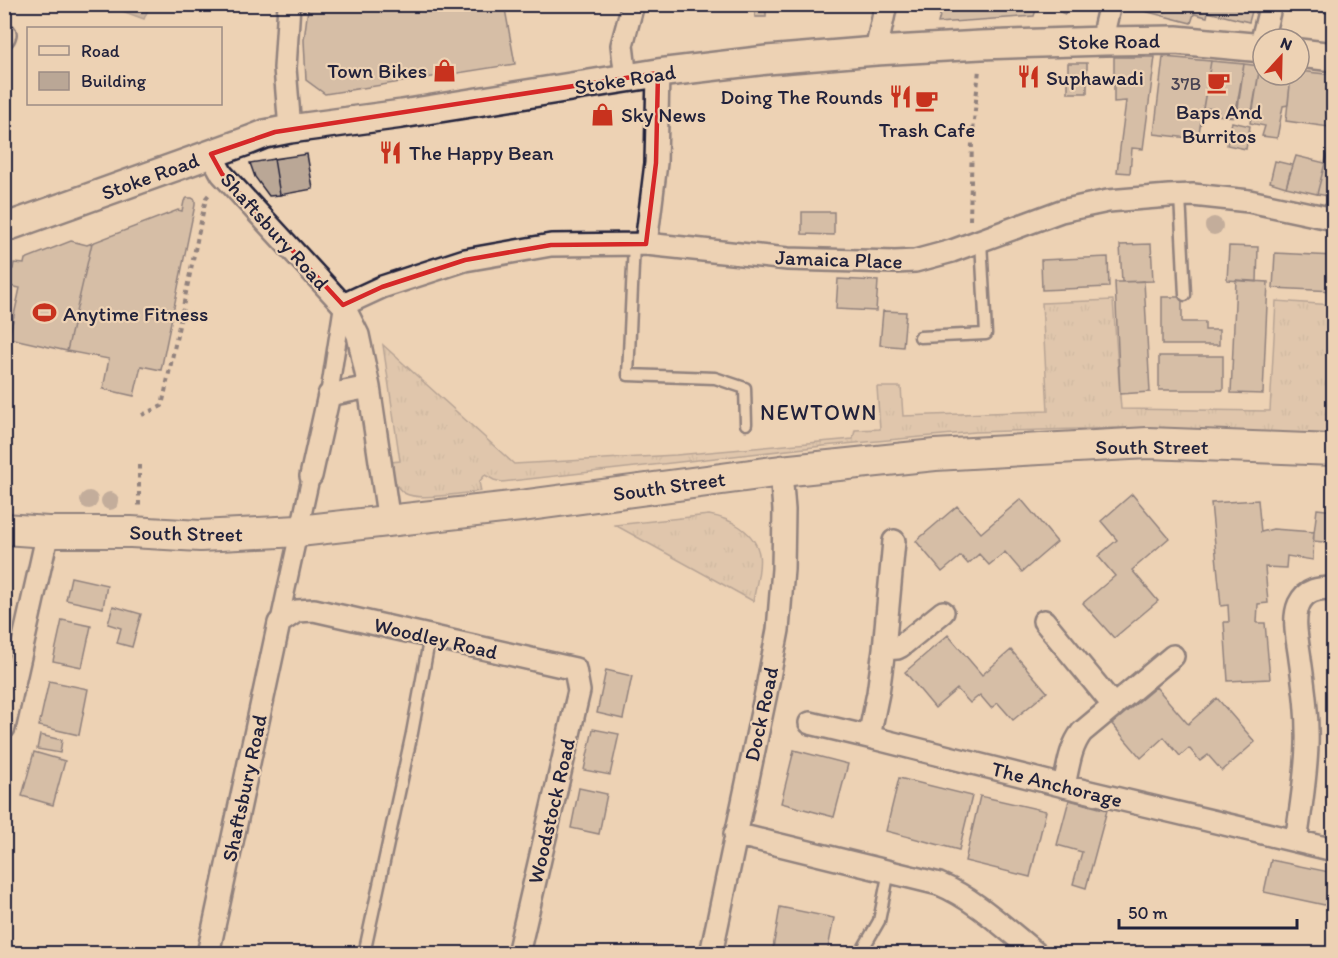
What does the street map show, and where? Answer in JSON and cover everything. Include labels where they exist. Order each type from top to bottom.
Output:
[{"type":"main road","name":"South Street","points":[[4,529],[48,532],[139,532],[200,536],[299,531],[521,506],[781,471],[935,455],[1148,443],[1334,450]]},
{"type":"street","points":[[289,4],[285,68],[290,129]]},
{"type":"street","points":[[626,79],[622,45],[633,4]]},
{"type":"street","points":[[876,51],[886,4]]},
{"type":"street","points":[[1106,41],[1105,25],[1110,4]]},
{"type":"street","points":[[1266,27],[1271,4]]},
{"type":"street","name":"Stoke Road","points":[[4,228],[217,164],[266,134],[658,73],[767,60],[981,45],[1176,40],[1251,47]]},
{"type":"street","points":[[1311,54],[1334,57]]},
{"type":"street","points":[[640,244],[656,163],[658,73]]},
{"type":"street","name":"Shaftsbury Road","points":[[217,164],[343,305],[358,335],[369,387],[389,522]]},
{"type":"street","name":"Jamaica Place","points":[[343,305],[381,287],[465,260],[551,244],[640,244],[788,259],[895,262],[915,261],[952,251],[1053,213],[1128,198],[1222,197],[1334,219]]},
{"type":"street","name":"Shaftsbury Road","points":[[208,954],[329,395],[343,305]]},
{"type":"street","points":[[329,395],[369,387]]},
{"type":"street","name":"Dock Road","points":[[711,954],[766,693],[780,611],[784,524],[781,471]]},
{"type":"street","points":[[4,728],[48,532]]},
{"type":"street","points":[[869,737],[884,649],[894,541]]},
{"type":"street","points":[[1296,841],[1304,790],[1307,746],[1306,705],[1296,612],[1303,597],[1309,592],[1316,589],[1334,588]]},
{"type":"street","name":"Woodley Road","points":[[279,623],[297,611],[314,610],[574,669]]},
{"type":"street","points":[[884,649],[901,646],[944,612]]},
{"type":"street","points":[[1044,621],[1114,706]]},
{"type":"street","points":[[1064,786],[1075,742],[1089,726],[1173,656]]},
{"type":"street","name":"Woodstock Road","points":[[518,954],[579,691],[574,669]]},
{"type":"street","name":"The Anchorage","points":[[810,723],[1334,850]]},
{"type":"street","points":[[735,834],[928,880],[948,888],[976,905],[1037,954]]},
{"type":"lane","points":[[1180,196],[1185,295]]},
{"type":"lane","points":[[920,337],[986,334],[975,243]]},
{"type":"lane","points":[[640,244],[628,375],[715,378],[745,388],[746,424]]},
{"type":"lane","points":[[364,954],[412,733],[430,636]]},
{"type":"lane","points":[[860,954],[879,921],[889,871]]},
{"type":"path","points":[[975,243],[972,142],[981,45]]},
{"type":"path","points":[[142,415],[162,406],[206,198],[217,164]]},
{"type":"path","points":[[139,465],[139,532]]},
{"type":"highlighted area","points":[[658,73],[656,163],[646,244],[551,245],[465,260],[382,287],[343,305],[222,174],[211,154],[275,132]]},
{"type":"green space","points":[[1113,300],[1121,409],[1270,411],[1276,301],[1333,305],[1333,437],[1112,428],[975,432],[823,446],[502,482],[485,475],[479,482],[481,491],[428,497],[411,496],[404,493],[399,489],[392,474],[391,462],[400,461],[383,345],[514,464],[676,455],[853,439],[855,430],[880,429],[877,387],[901,387],[903,416],[1048,411],[1042,303]]},
{"type":"green space","points":[[709,515],[725,519],[736,525],[755,543],[760,560],[753,601],[615,525]]},
{"type":"water","points":[[106,4],[150,5],[144,19]]},
{"type":"building","points":[[350,4],[486,4],[487,11],[505,9],[515,64],[325,94],[306,80],[304,40],[308,8]]},
{"type":"building","points":[[751,4],[860,4],[860,8],[766,6],[766,17],[755,17],[755,5]]},
{"type":"building","points":[[943,4],[1038,4],[1034,16],[938,23]]},
{"type":"building","points":[[1041,4],[1068,4],[1065,14]]},
{"type":"building","points":[[1145,4],[1254,4],[1249,22],[1208,12],[1207,17],[1194,14],[1191,23],[1144,11]]},
{"type":"building","points":[[1292,4],[1334,4],[1334,15]]},
{"type":"building","points":[[1114,57],[1155,57],[1143,149],[1132,148],[1130,173],[1117,172],[1126,101],[1114,102]]},
{"type":"building","points":[[1163,57],[1211,61],[1198,139],[1154,134]]},
{"type":"building","points":[[1211,61],[1244,64],[1235,117],[1217,115],[1219,109],[1203,108]]},
{"type":"building","points":[[1068,63],[1087,63],[1087,93],[1068,93]]},
{"type":"building","points":[[1244,64],[1251,65],[1251,87],[1257,87],[1253,110],[1238,108]]},
{"type":"building","points":[[1311,72],[1334,75],[1334,120],[1330,119],[1329,127],[1286,121],[1290,87],[1311,87]]},
{"type":"building","points":[[1256,87],[1290,87],[1288,105],[1283,106],[1277,138],[1262,136],[1265,126],[1250,123]]},
{"type":"building","points":[[1232,122],[1250,126],[1246,149],[1227,145]]},
{"type":"building","points":[[1334,128],[1334,197],[1317,194]]},
{"type":"building","points":[[307,154],[313,189],[280,195],[274,159]]},
{"type":"building","points":[[1296,156],[1325,163],[1317,194],[1286,187]]},
{"type":"building","points":[[274,159],[280,195],[269,196],[255,177],[250,163]]},
{"type":"building","points":[[1275,161],[1292,165],[1286,187],[1270,182]]},
{"type":"building","points":[[187,198],[195,200],[195,205],[161,370],[141,366],[134,396],[103,389],[109,359],[67,351],[92,243],[178,210],[182,211]]},
{"type":"building","points":[[802,212],[834,212],[834,235],[802,234]]},
{"type":"building","name":"Anytime Fitness","points":[[71,241],[87,245],[92,243],[67,351],[9,338],[20,288],[10,286],[10,280],[4,279],[4,268],[13,269],[14,263],[24,264],[25,259]]},
{"type":"building","points":[[1151,244],[1153,281],[1122,282],[1120,245]]},
{"type":"building","points":[[1229,246],[1258,247],[1257,282],[1227,280]]},
{"type":"building","points":[[1275,253],[1334,256],[1334,291],[1273,288]]},
{"type":"building","points":[[1108,257],[1109,287],[1042,290],[1041,260]]},
{"type":"building","points":[[838,279],[878,281],[876,311],[836,309]]},
{"type":"building","points":[[1236,280],[1268,282],[1263,394],[1231,393]]},
{"type":"building","points":[[1144,281],[1150,392],[1120,394],[1115,282]]},
{"type":"building","points":[[1162,297],[1182,297],[1182,322],[1205,322],[1205,330],[1219,330],[1219,345],[1162,345]]},
{"type":"building","points":[[883,311],[906,312],[903,347],[880,345]]},
{"type":"building","points":[[1159,356],[1223,356],[1223,390],[1159,390]]},
{"type":"building","points":[[1132,494],[1169,538],[1132,570],[1158,601],[1114,638],[1083,603],[1115,576],[1098,556],[1117,540],[1101,521]]},
{"type":"building","points":[[1021,499],[1057,542],[1022,572],[1005,552],[989,565],[979,554],[968,564],[961,556],[942,572],[916,541],[957,506],[981,533]]},
{"type":"building","points":[[1258,500],[1261,532],[1273,529],[1314,532],[1313,560],[1287,556],[1286,568],[1265,567],[1268,603],[1258,604],[1257,623],[1265,623],[1270,679],[1228,681],[1224,622],[1229,622],[1228,605],[1221,606],[1211,503]]},
{"type":"building","points":[[1317,509],[1334,511],[1334,543],[1313,541]]},
{"type":"building","points":[[71,577],[107,585],[103,608],[66,600]]},
{"type":"building","points":[[113,606],[141,614],[132,647],[117,643],[121,628],[108,624]]},
{"type":"building","points":[[62,620],[91,626],[82,667],[53,661]]},
{"type":"building","points":[[948,635],[982,675],[1011,650],[1047,692],[1013,720],[998,703],[991,708],[980,695],[970,703],[957,689],[935,708],[905,672]]},
{"type":"building","points":[[606,670],[632,676],[623,719],[597,713]]},
{"type":"building","points":[[49,681],[88,689],[79,735],[39,726]]},
{"type":"building","points":[[1156,687],[1188,724],[1217,698],[1255,742],[1222,771],[1208,755],[1200,761],[1189,748],[1180,756],[1164,737],[1141,758],[1112,724]]},
{"type":"building","points":[[593,729],[619,734],[610,775],[584,770]]},
{"type":"building","points":[[40,735],[62,740],[60,753],[37,749]]},
{"type":"building","points":[[794,750],[848,764],[834,817],[781,803]]},
{"type":"building","points":[[34,752],[65,761],[53,805],[22,796]]},
{"type":"building","points":[[899,778],[972,796],[959,850],[886,831]]},
{"type":"building","points":[[579,788],[607,794],[599,834],[571,828]]},
{"type":"building","points":[[980,796],[1046,811],[1030,877],[965,861]]},
{"type":"building","points":[[1069,800],[1107,810],[1086,888],[1073,884],[1082,852],[1057,845]]},
{"type":"building","points":[[1271,860],[1334,873],[1334,907],[1264,892]]},
{"type":"building","points":[[780,907],[834,918],[827,954],[772,954]]},
{"type":"place","name":"Town Bikes","points":[[445,70]]},
{"type":"place","name":"Suphawadi","points":[[1028,77]]},
{"type":"place","name":"Baps And Burritos","points":[[1219,83]]},
{"type":"place","name":"Doing The Rounds","points":[[901,96]]},
{"type":"place","name":"Trash Cafe","points":[[927,101]]},
{"type":"place","name":"Sky News","points":[[603,114]]},
{"type":"place","name":"The Happy Bean","points":[[391,152]]},
{"type":"place","name":"Anytime Fitness","points":[[45,313]]},
{"type":"district","name":"NEWTOWN","points":[[819,412]]}]
